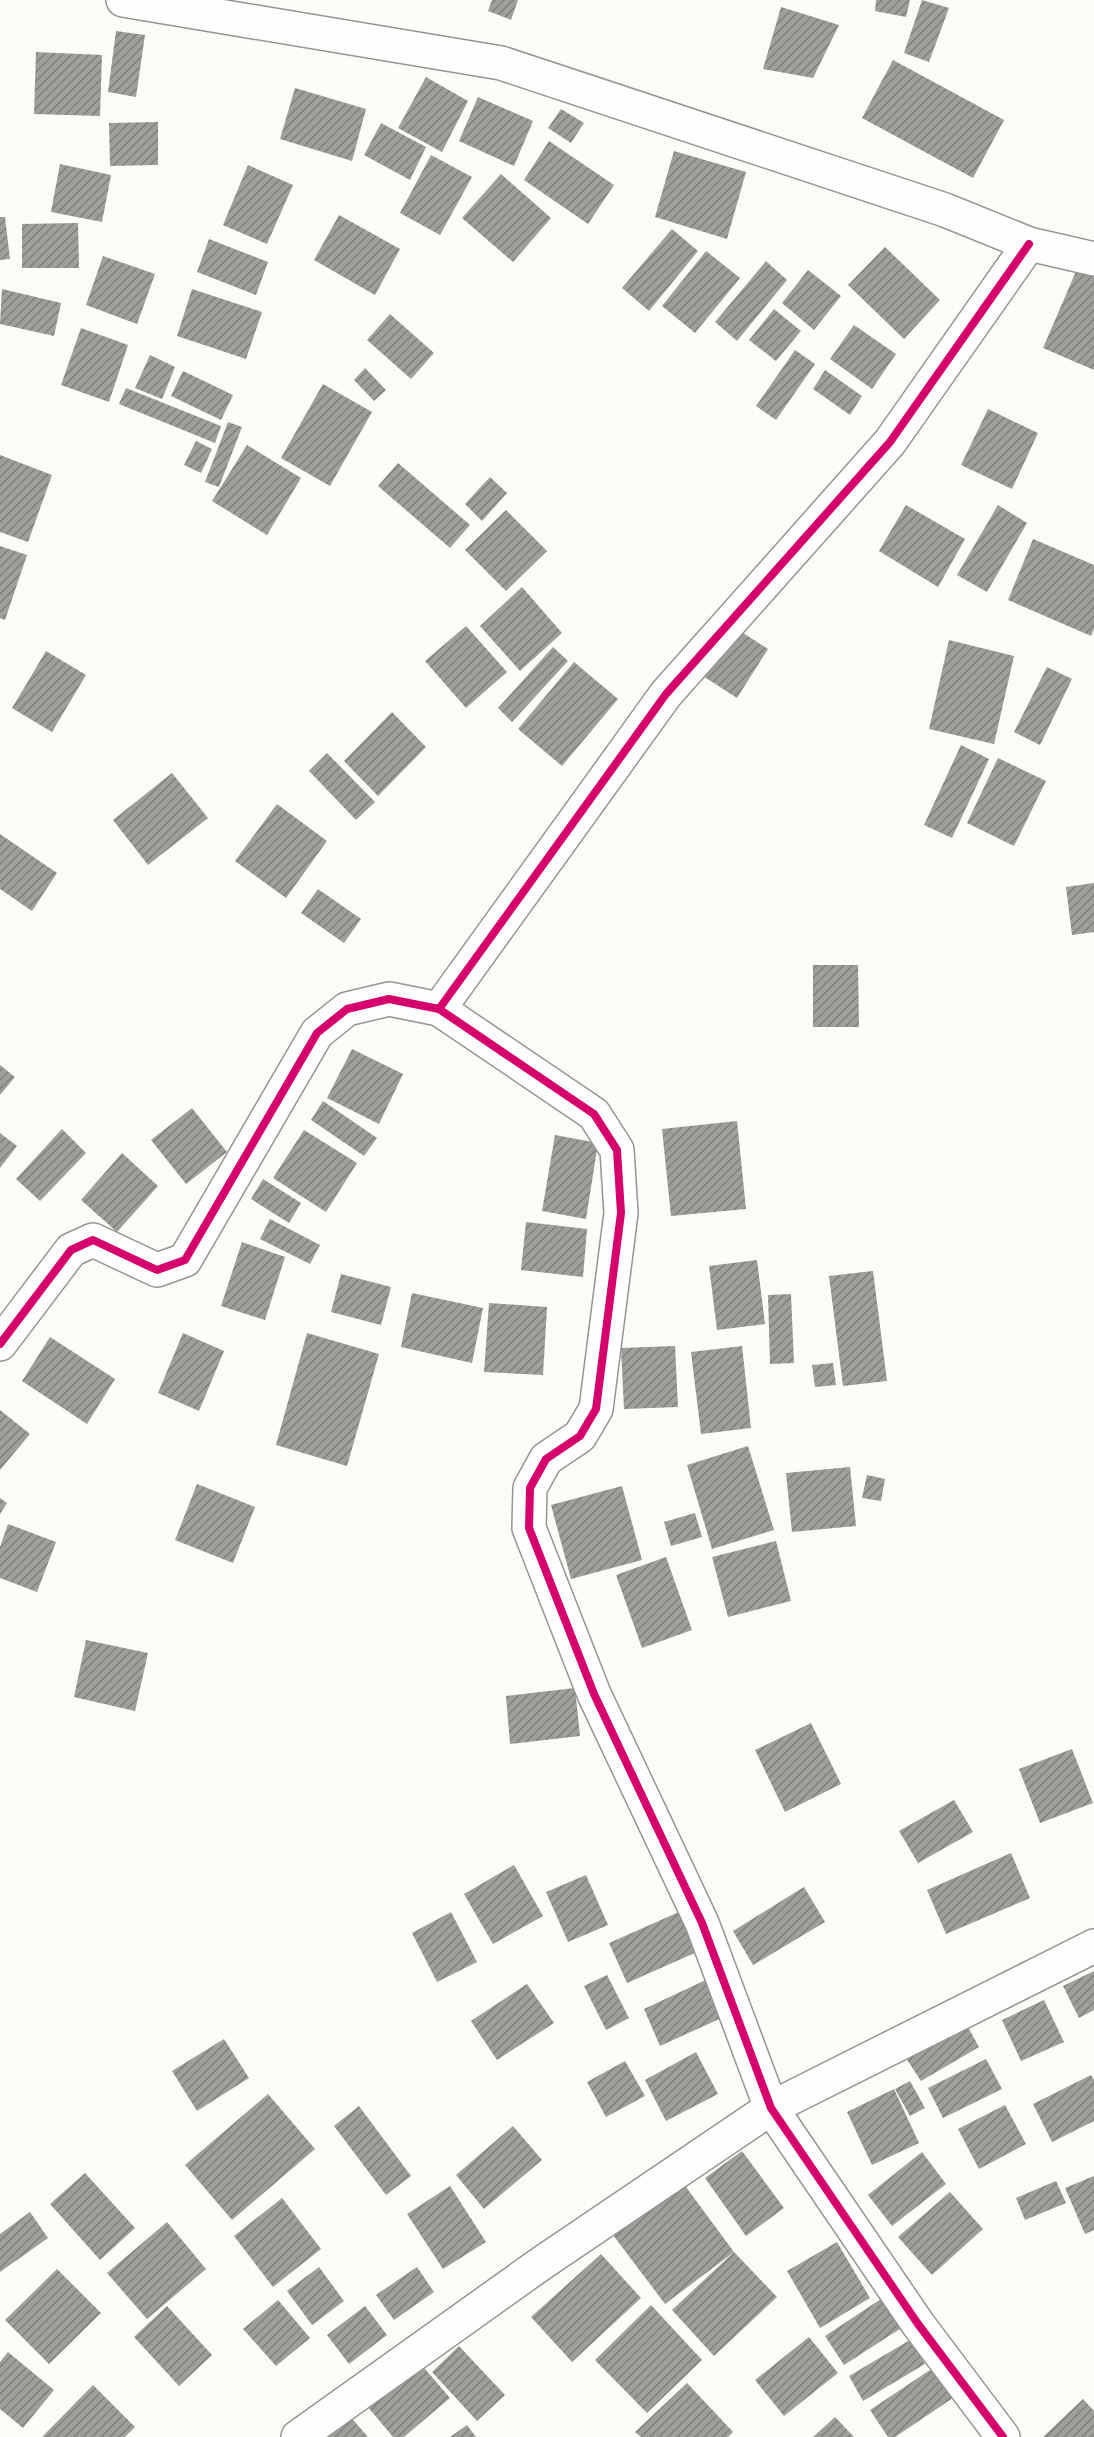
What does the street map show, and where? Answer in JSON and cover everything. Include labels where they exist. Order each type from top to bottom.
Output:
[{"type":"street","points":[[123,0],[501,63],[945,210],[1029,244],[1094,259]]},
{"type":"street","points":[[439,1009],[666,694],[890,442],[1029,244]]},
{"type":"street","points":[[0,1344],[71,1250],[93,1240],[157,1270],[185,1260],[316,1033],[347,1009],[389,999],[439,1009],[594,1114],[617,1150],[621,1213],[596,1410],[580,1436],[546,1459],[530,1488],[529,1528],[594,1694],[702,1923],[771,2108],[918,2324],[1004,2437]]},
{"type":"street","points":[[298,2437],[539,2265],[771,2108],[1094,1946]]},
{"type":"building","points":[[492,0],[518,0],[511,20],[488,11]]},
{"type":"building","points":[[876,0],[910,0],[906,17],[875,11]]},
{"type":"building","points":[[922,0],[949,8],[929,62],[904,53]]},
{"type":"building","points":[[781,7],[839,25],[813,78],[763,69]]},
{"type":"building","points":[[116,31],[145,35],[136,97],[108,92]]},
{"type":"building","points":[[36,52],[102,55],[100,116],[34,114]]},
{"type":"building","points":[[893,60],[1004,120],[973,178],[862,118]]},
{"type":"building","points":[[426,77],[468,101],[442,152],[398,128]]},
{"type":"building","points":[[295,88],[366,109],[352,161],[280,139]]},
{"type":"building","points":[[478,97],[533,121],[514,166],[459,141]]},
{"type":"building","points":[[561,109],[584,123],[571,143],[548,128]]},
{"type":"building","points":[[158,122],[158,165],[110,166],[109,123]]},
{"type":"building","points":[[381,123],[426,147],[410,180],[364,155]]},
{"type":"building","points":[[549,141],[614,185],[588,224],[524,180]]},
{"type":"building","points":[[674,151],[746,172],[727,239],[655,217]]},
{"type":"building","points":[[431,155],[472,177],[440,235],[400,213]]},
{"type":"building","points":[[60,164],[111,175],[102,222],[51,212]]},
{"type":"building","points":[[248,165],[293,185],[267,244],[223,225]]},
{"type":"building","points":[[501,174],[551,218],[513,262],[462,218]]},
{"type":"building","points":[[339,215],[400,249],[375,295],[314,260]]},
{"type":"building","points":[[0,217],[5,217],[10,259],[0,260]]},
{"type":"building","points":[[78,223],[79,268],[22,268],[22,224]]},
{"type":"building","points":[[672,229],[698,251],[649,311],[622,288]]},
{"type":"building","points":[[209,239],[268,262],[256,295],[197,272]]},
{"type":"building","points":[[885,247],[940,300],[904,339],[848,285]]},
{"type":"building","points":[[706,251],[740,278],[695,333],[662,306]]},
{"type":"building","points":[[103,256],[155,274],[137,324],[86,305]]},
{"type":"building","points":[[766,261],[787,280],[737,341],[715,322]]},
{"type":"building","points":[[1077,269],[1094,277],[1094,370],[1043,348]]},
{"type":"building","points":[[808,270],[841,296],[814,330],[782,303]]},
{"type":"building","points":[[2,289],[61,303],[54,336],[0,324]]},
{"type":"building","points":[[192,289],[262,312],[246,359],[177,336]]},
{"type":"building","points":[[774,309],[801,331],[776,361],[749,340]]},
{"type":"building","points":[[390,314],[434,353],[411,379],[367,340]]},
{"type":"building","points":[[854,325],[896,354],[872,389],[830,359]]},
{"type":"building","points":[[81,328],[128,345],[109,402],[61,385]]},
{"type":"building","points":[[795,350],[815,364],[776,420],[756,406]]},
{"type":"building","points":[[150,355],[175,367],[162,399],[135,388]]},
{"type":"building","points":[[365,368],[386,390],[374,401],[354,380]]},
{"type":"building","points":[[825,370],[862,396],[850,415],[813,389]]},
{"type":"building","points":[[183,371],[233,395],[221,420],[171,396]]},
{"type":"building","points":[[323,384],[372,412],[330,486],[281,458]]},
{"type":"building","points":[[126,388],[221,426],[215,443],[119,404]]},
{"type":"building","points":[[988,409],[1038,433],[1012,489],[961,465]]},
{"type":"building","points":[[228,422],[242,427],[219,487],[205,482]]},
{"type":"building","points":[[196,441],[212,449],[201,473],[184,465]]},
{"type":"building","points":[[247,445],[301,478],[267,535],[212,501]]},
{"type":"building","points":[[0,455],[52,475],[28,542],[0,532]]},
{"type":"building","points":[[398,463],[470,525],[450,548],[378,486]]},
{"type":"building","points":[[490,477],[507,493],[482,521],[465,504]]},
{"type":"building","points":[[906,505],[965,539],[938,587],[879,551]]},
{"type":"building","points":[[998,505],[1027,523],[987,592],[957,575]]},
{"type":"building","points":[[506,510],[547,551],[506,591],[465,550]]},
{"type":"building","points":[[1033,539],[1094,565],[1094,629],[1091,636],[1008,600]]},
{"type":"building","points":[[0,546],[27,555],[5,620],[0,618]]},
{"type":"building","points":[[522,587],[562,633],[520,671],[480,626]]},
{"type":"building","points":[[466,626],[507,672],[466,708],[425,661]]},
{"type":"building","points":[[734,627],[768,649],[737,698],[703,676]]},
{"type":"building","points":[[949,640],[1014,656],[994,744],[929,729]]},
{"type":"building","points":[[553,647],[568,661],[512,722],[498,708]]},
{"type":"building","points":[[46,651],[86,675],[52,732],[12,708]]},
{"type":"building","points":[[574,662],[618,699],[562,766],[518,729]]},
{"type":"building","points":[[1047,667],[1072,679],[1040,745],[1014,732]]},
{"type":"building","points":[[392,712],[426,747],[378,796],[344,761]]},
{"type":"building","points":[[961,745],[989,759],[952,838],[924,825]]},
{"type":"building","points":[[327,753],[375,802],[356,820],[309,771]]},
{"type":"building","points":[[998,758],[1046,781],[1014,846],[967,823]]},
{"type":"building","points":[[172,773],[208,818],[148,865],[113,820]]},
{"type":"building","points":[[277,804],[327,841],[286,898],[235,861]]},
{"type":"building","points":[[0,834],[57,873],[32,911],[0,889]]},
{"type":"building","points":[[1094,883],[1094,932],[1072,935],[1066,887]]},
{"type":"building","points":[[318,889],[361,919],[344,943],[301,913]]},
{"type":"building","points":[[813,965],[858,965],[859,1027],[813,1027]]},
{"type":"building","points":[[352,1049],[403,1074],[379,1124],[327,1098]]},
{"type":"building","points":[[0,1065],[15,1077],[0,1095]]},
{"type":"building","points":[[323,1101],[377,1138],[364,1156],[311,1120]]},
{"type":"building","points":[[192,1108],[227,1152],[186,1184],[151,1140]]},
{"type":"building","points":[[737,1121],[746,1209],[671,1216],[662,1129]]},
{"type":"building","points":[[62,1129],[86,1153],[40,1201],[16,1179]]},
{"type":"building","points":[[304,1130],[357,1163],[326,1212],[273,1178]]},
{"type":"building","points":[[0,1133],[17,1146],[0,1168]]},
{"type":"building","points":[[555,1135],[598,1143],[586,1219],[542,1211]]},
{"type":"building","points":[[122,1153],[158,1186],[117,1232],[81,1200]]},
{"type":"building","points":[[263,1179],[301,1203],[289,1223],[251,1199]]},
{"type":"building","points":[[270,1219],[320,1245],[310,1264],[260,1239]]},
{"type":"building","points":[[526,1222],[587,1229],[583,1277],[521,1270]]},
{"type":"building","points":[[242,1242],[285,1257],[265,1320],[221,1306]]},
{"type":"building","points":[[757,1260],[765,1324],[717,1330],[709,1266]]},
{"type":"building","points":[[873,1271],[887,1381],[843,1386],[829,1276]]},
{"type":"building","points":[[341,1274],[391,1287],[381,1325],[331,1312]]},
{"type":"building","points":[[412,1293],[483,1308],[472,1363],[401,1347]]},
{"type":"building","points":[[791,1294],[794,1363],[770,1364],[768,1295]]},
{"type":"building","points":[[489,1303],[547,1307],[543,1375],[484,1372]]},
{"type":"building","points":[[183,1333],[224,1351],[199,1411],[158,1393]]},
{"type":"building","points":[[307,1333],[379,1354],[347,1466],[276,1445]]},
{"type":"building","points":[[50,1337],[115,1379],[87,1424],[22,1381]]},
{"type":"building","points":[[675,1346],[678,1407],[624,1409],[621,1348]]},
{"type":"building","points":[[742,1346],[751,1428],[701,1434],[691,1352]]},
{"type":"building","points":[[833,1363],[836,1385],[815,1387],[812,1365]]},
{"type":"building","points":[[0,1410],[30,1434],[0,1470]]},
{"type":"building","points":[[748,1446],[774,1530],[712,1549],[687,1465]]},
{"type":"building","points":[[850,1467],[856,1526],[792,1532],[786,1473]]},
{"type":"building","points":[[867,1475],[885,1479],[881,1501],[862,1498]]},
{"type":"building","points":[[197,1484],[255,1507],[233,1563],[175,1540]]},
{"type":"building","points":[[622,1486],[642,1560],[571,1579],[551,1505]]},
{"type":"building","points":[[0,1498],[7,1503],[0,1514]]},
{"type":"building","points":[[695,1513],[702,1537],[671,1546],[664,1522]]},
{"type":"building","points":[[8,1524],[56,1542],[37,1592],[0,1578],[0,1547]]},
{"type":"building","points":[[776,1541],[791,1601],[728,1617],[712,1557]]},
{"type":"building","points":[[666,1557],[692,1630],[642,1648],[616,1575]]},
{"type":"building","points":[[86,1640],[148,1653],[135,1711],[74,1697]]},
{"type":"building","points":[[575,1688],[580,1736],[510,1744],[506,1696]]},
{"type":"building","points":[[811,1723],[841,1784],[785,1812],[755,1750]]},
{"type":"building","points":[[1072,1749],[1093,1803],[1040,1823],[1019,1769]]},
{"type":"building","points":[[954,1800],[973,1832],[918,1863],[899,1831]]},
{"type":"building","points":[[1011,1853],[1030,1898],[946,1934],[927,1890]]},
{"type":"building","points":[[514,1865],[543,1916],[493,1944],[464,1894]]},
{"type":"building","points":[[586,1875],[608,1925],[568,1942],[546,1892]]},
{"type":"building","points":[[804,1887],[825,1922],[753,1965],[733,1931]]},
{"type":"building","points":[[451,1912],[477,1962],[437,1982],[412,1933]]},
{"type":"building","points":[[679,1912],[697,1952],[627,1983],[609,1943]]},
{"type":"building","points":[[1094,1971],[1094,2010],[1079,2018],[1063,1986]]},
{"type":"building","points":[[607,1975],[629,2018],[606,2030],[584,1986]]},
{"type":"building","points":[[710,1978],[728,2015],[660,2046],[644,2009]]},
{"type":"building","points":[[527,1984],[554,2023],[497,2060],[471,2021]]},
{"type":"building","points":[[1044,2000],[1064,2042],[1021,2061],[1002,2020]]},
{"type":"building","points":[[964,2020],[979,2047],[921,2081],[904,2055]]},
{"type":"building","points":[[224,2039],[249,2078],[197,2111],[172,2071]]},
{"type":"building","points":[[696,2052],[718,2094],[666,2121],[645,2080]]},
{"type":"building","points":[[986,2059],[1002,2089],[943,2118],[928,2088]]},
{"type":"building","points":[[625,2061],[645,2096],[606,2117],[587,2082]]},
{"type":"building","points":[[1091,2075],[1094,2080],[1094,2121],[1052,2142],[1033,2104]]},
{"type":"building","points":[[910,2081],[925,2108],[910,2116],[895,2089]]},
{"type":"building","points":[[894,2089],[919,2143],[872,2165],[847,2112]]},
{"type":"building","points":[[268,2094],[315,2149],[232,2220],[185,2165]]},
{"type":"building","points":[[1005,2105],[1026,2144],[979,2169],[958,2129]]},
{"type":"building","points":[[359,2106],[411,2176],[386,2195],[334,2126]]},
{"type":"building","points":[[513,2126],[542,2160],[484,2209],[456,2175]]},
{"type":"building","points":[[742,2151],[784,2208],[746,2236],[705,2178]]},
{"type":"building","points":[[922,2152],[946,2184],[892,2226],[868,2195]]},
{"type":"building","points":[[85,2173],[135,2228],[100,2260],[50,2204]]},
{"type":"building","points":[[1094,2176],[1094,2230],[1085,2234],[1065,2188]]},
{"type":"building","points":[[1056,2181],[1066,2203],[1025,2220],[1016,2198]]},
{"type":"building","points":[[683,2183],[734,2252],[665,2304],[613,2235]]},
{"type":"building","points":[[450,2186],[486,2242],[443,2269],[407,2214]]},
{"type":"building","points":[[950,2192],[983,2229],[932,2275],[898,2237]]},
{"type":"building","points":[[282,2198],[321,2249],[273,2287],[234,2236]]},
{"type":"building","points":[[30,2212],[48,2238],[0,2272],[0,2234]]},
{"type":"building","points":[[167,2222],[206,2269],[147,2319],[107,2273]]},
{"type":"building","points":[[837,2242],[870,2298],[820,2328],[787,2271]]},
{"type":"building","points":[[734,2252],[777,2297],[714,2356],[672,2310]]},
{"type":"building","points":[[601,2254],[641,2298],[572,2362],[531,2317]]},
{"type":"building","points":[[319,2267],[344,2301],[312,2325],[287,2291]]},
{"type":"building","points":[[417,2267],[434,2292],[394,2320],[376,2295]]},
{"type":"building","points":[[57,2269],[101,2313],[49,2364],[5,2320]]},
{"type":"building","points":[[887,2295],[906,2325],[844,2365],[825,2336]]},
{"type":"building","points":[[278,2300],[310,2338],[276,2366],[243,2329]]},
{"type":"building","points":[[651,2305],[702,2360],[647,2413],[595,2360]]},
{"type":"building","points":[[167,2306],[212,2355],[179,2386],[134,2337]]},
{"type":"building","points":[[365,2306],[387,2335],[349,2364],[327,2335]]},
{"type":"building","points":[[809,2337],[838,2373],[784,2416],[755,2380]]},
{"type":"building","points":[[910,2340],[925,2364],[863,2401],[849,2376]]},
{"type":"building","points":[[459,2346],[505,2395],[477,2421],[432,2372]]},
{"type":"building","points":[[8,2352],[54,2390],[23,2428],[0,2409],[0,2362]]},
{"type":"building","points":[[419,2362],[450,2398],[404,2437],[393,2437],[367,2406]]},
{"type":"building","points":[[933,2368],[953,2398],[895,2437],[888,2437],[870,2410]]},
{"type":"building","points":[[687,2383],[733,2432],[728,2437],[641,2437],[635,2432]]},
{"type":"building","points":[[93,2385],[135,2427],[125,2437],[42,2437]]},
{"type":"building","points":[[1083,2399],[1094,2411],[1094,2437],[1043,2437]]},
{"type":"building","points":[[348,2414],[368,2437],[322,2437]]},
{"type":"building","points":[[835,2417],[854,2437],[813,2437]]},
{"type":"building","points":[[467,2425],[476,2437],[450,2437]]},
{"type":"cycle path","points":[[0,1344],[71,1250],[93,1240],[157,1270],[185,1260],[317,1033],[347,1009],[389,999],[439,1009],[666,694],[890,442],[1029,244]]},
{"type":"cycle path","points":[[439,1009],[594,1114],[617,1150],[621,1213],[596,1409],[580,1436],[546,1459],[530,1488],[529,1528],[594,1694],[702,1923],[771,2108],[918,2324],[1003,2437]]}]
